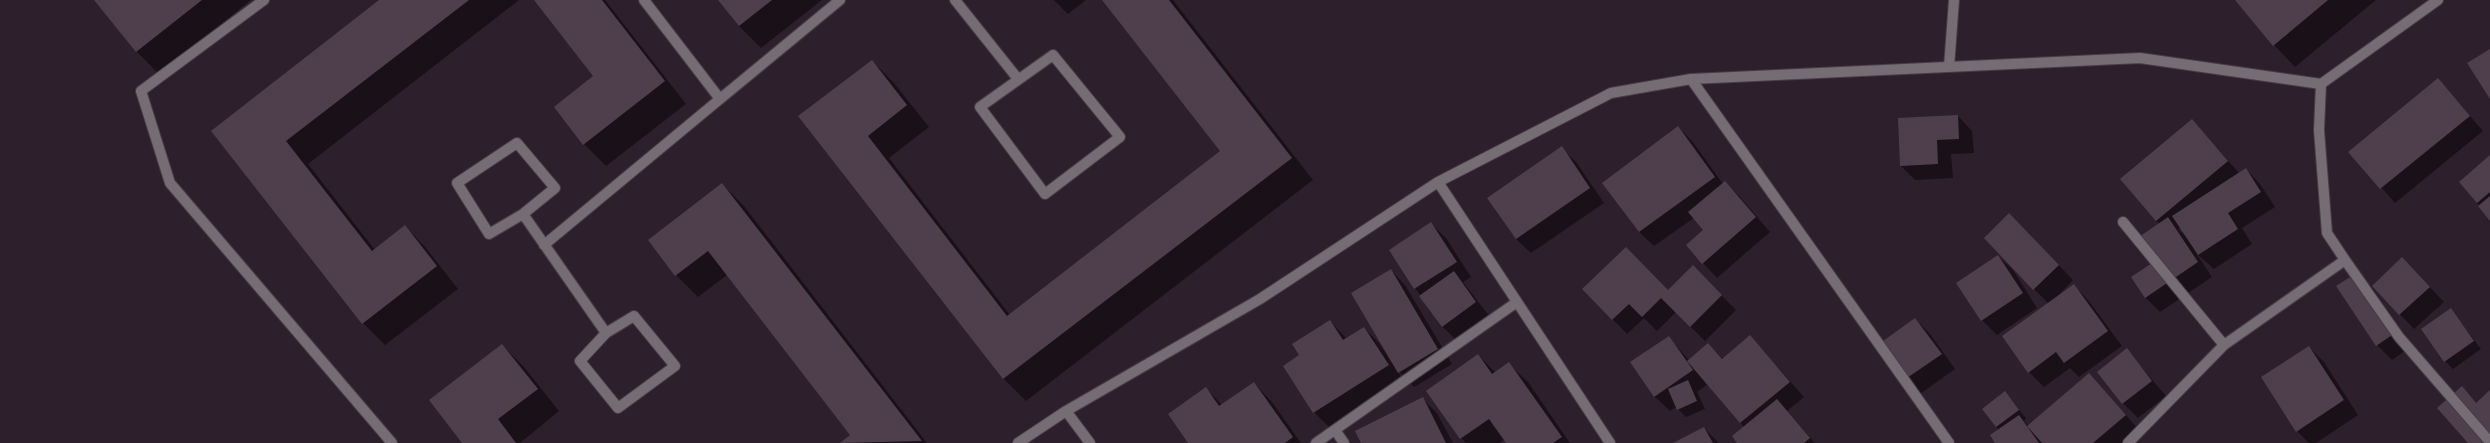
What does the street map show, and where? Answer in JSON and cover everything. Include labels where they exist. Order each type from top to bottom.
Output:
[{"type":"street","points":[[264,0],[141,91],[170,182],[392,443]]},
{"type":"street","points":[[644,0],[720,98]]},
{"type":"street","points":[[544,245],[840,0]]},
{"type":"street","points":[[955,0],[1018,79]]},
{"type":"street","points":[[1949,67],[1954,0]]},
{"type":"street","points":[[1018,443],[1066,411],[1260,299],[1438,182],[1611,93],[1691,79],[2140,58],[2321,84],[2438,0]]},
{"type":"street","points":[[1053,55],[1120,137],[1045,194],[980,107],[1018,79],[1053,55]]},
{"type":"street","points":[[1691,79],[1949,443]]},
{"type":"street","points":[[2321,84],[2320,130],[2327,233],[2399,337],[2490,442]]},
{"type":"street","points":[[517,143],[555,188],[523,214],[489,234],[457,183],[517,143]]},
{"type":"street","points":[[1438,182],[1610,443]]},
{"type":"street","points":[[523,214],[606,333]]},
{"type":"street","points":[[2123,222],[2224,345]]},
{"type":"street","points":[[2133,441],[2224,345],[2345,260]]},
{"type":"street","points":[[1316,443],[1517,302]]},
{"type":"street","points":[[634,316],[676,366],[618,408],[580,361],[606,333],[634,316]]},
{"type":"street","points":[[1066,411],[1090,443]]},
{"type":"street","points":[[1335,430],[1344,443]]},
{"type":"building","points":[[94,0],[202,0],[136,52]]},
{"type":"building","points":[[379,0],[469,0],[286,141],[372,251],[405,225],[437,266],[362,324],[211,131]]},
{"type":"building","points":[[534,0],[602,0],[665,81],[583,145],[554,107],[593,76]]},
{"type":"building","points":[[718,0],[772,0],[739,26]]},
{"type":"building","points":[[1102,0],[1169,0],[1292,158],[1003,379],[798,116],[872,60],[907,105],[868,136],[1007,316],[1220,151]]},
{"type":"building","points":[[2235,0],[2328,0],[2273,46]]},
{"type":"building","points":[[2490,49],[2490,99],[2467,63]]},
{"type":"building","points":[[2438,78],[2470,116],[2380,189],[2348,152]]},
{"type":"building","points":[[1958,115],[1959,139],[1937,140],[1938,164],[1900,166],[1898,118]]},
{"type":"building","points":[[2192,119],[2228,161],[2156,221],[2120,179]]},
{"type":"building","points":[[1678,126],[1715,177],[1639,232],[1602,183]]},
{"type":"building","points":[[1562,146],[1590,188],[1516,239],[1487,198]]},
{"type":"building","points":[[2490,155],[2490,192],[2477,203],[2459,182]]},
{"type":"building","points":[[2246,168],[2261,192],[2228,213],[2238,229],[2198,255],[2172,216]]},
{"type":"building","points":[[1725,181],[1756,217],[1702,264],[1686,245],[1703,230],[1688,212]]},
{"type":"building","points":[[722,183],[922,441],[840,443],[850,435],[708,251],[675,276],[648,240]]},
{"type":"building","points":[[2490,196],[2490,221],[2478,206]]},
{"type":"building","points":[[2009,213],[2059,265],[2033,290],[1984,238]]},
{"type":"building","points":[[2168,217],[2198,262],[2145,298],[2131,277],[2155,261],[2139,237]]},
{"type":"building","points":[[1431,222],[1457,262],[1414,289],[1389,250]]},
{"type":"building","points":[[1626,247],[1668,290],[1693,265],[1722,295],[1690,327],[1661,298],[1642,317],[1629,304],[1612,320],[1582,289]]},
{"type":"building","points":[[1998,255],[2023,293],[1981,321],[1956,283]]},
{"type":"building","points":[[2402,257],[2430,287],[2399,315],[2372,286]]},
{"type":"building","points":[[1391,269],[1438,349],[1398,373],[1351,293]]},
{"type":"building","points":[[1454,271],[1476,302],[1442,327],[1419,296]]},
{"type":"building","points":[[2358,272],[2398,331],[2376,346],[2336,286]]},
{"type":"building","points":[[2074,284],[2108,331],[2064,363],[2056,352],[2028,373],[2002,336]]},
{"type":"building","points":[[2451,308],[2474,341],[2444,362],[2421,329]]},
{"type":"building","points":[[1915,318],[1942,354],[1904,380],[1879,344]]},
{"type":"building","points":[[1330,320],[1343,340],[1364,327],[1389,365],[1313,413],[1283,366],[1299,355],[1292,344]]},
{"type":"building","points":[[1750,335],[1790,382],[1740,423],[1687,361],[1708,343],[1722,359]]},
{"type":"building","points":[[1669,336],[1693,370],[1654,397],[1630,362]]},
{"type":"building","points":[[502,344],[538,389],[498,419],[516,443],[462,443],[429,400]]},
{"type":"building","points":[[2309,346],[2344,400],[2296,432],[2261,377]]},
{"type":"building","points":[[2127,348],[2152,381],[2122,404],[2097,372]]},
{"type":"building","points":[[1478,354],[1492,374],[1509,362],[1562,437],[1553,443],[1506,443],[1489,419],[1460,439],[1426,391]]},
{"type":"building","points":[[2089,373],[2126,415],[2093,443],[2042,443],[2027,426]]},
{"type":"building","points":[[1688,380],[1697,401],[1677,410],[1668,389]]},
{"type":"building","points":[[1254,382],[1293,437],[1285,443],[1188,443],[1168,414],[1206,387],[1219,406]]},
{"type":"building","points":[[2462,386],[2476,403],[2490,390],[2490,443],[2468,443],[2437,408]]},
{"type":"building","points":[[2005,391],[2019,410],[1996,427],[1982,409]]},
{"type":"building","points":[[1423,397],[1446,443],[1361,443],[1355,431]]},
{"type":"building","points":[[1777,399],[1810,438],[1804,443],[1737,443],[1732,436]]},
{"type":"building","points":[[2019,415],[2039,443],[1995,443],[1990,435]]},
{"type":"building","points":[[1704,427],[1713,443],[1673,443]]}]
